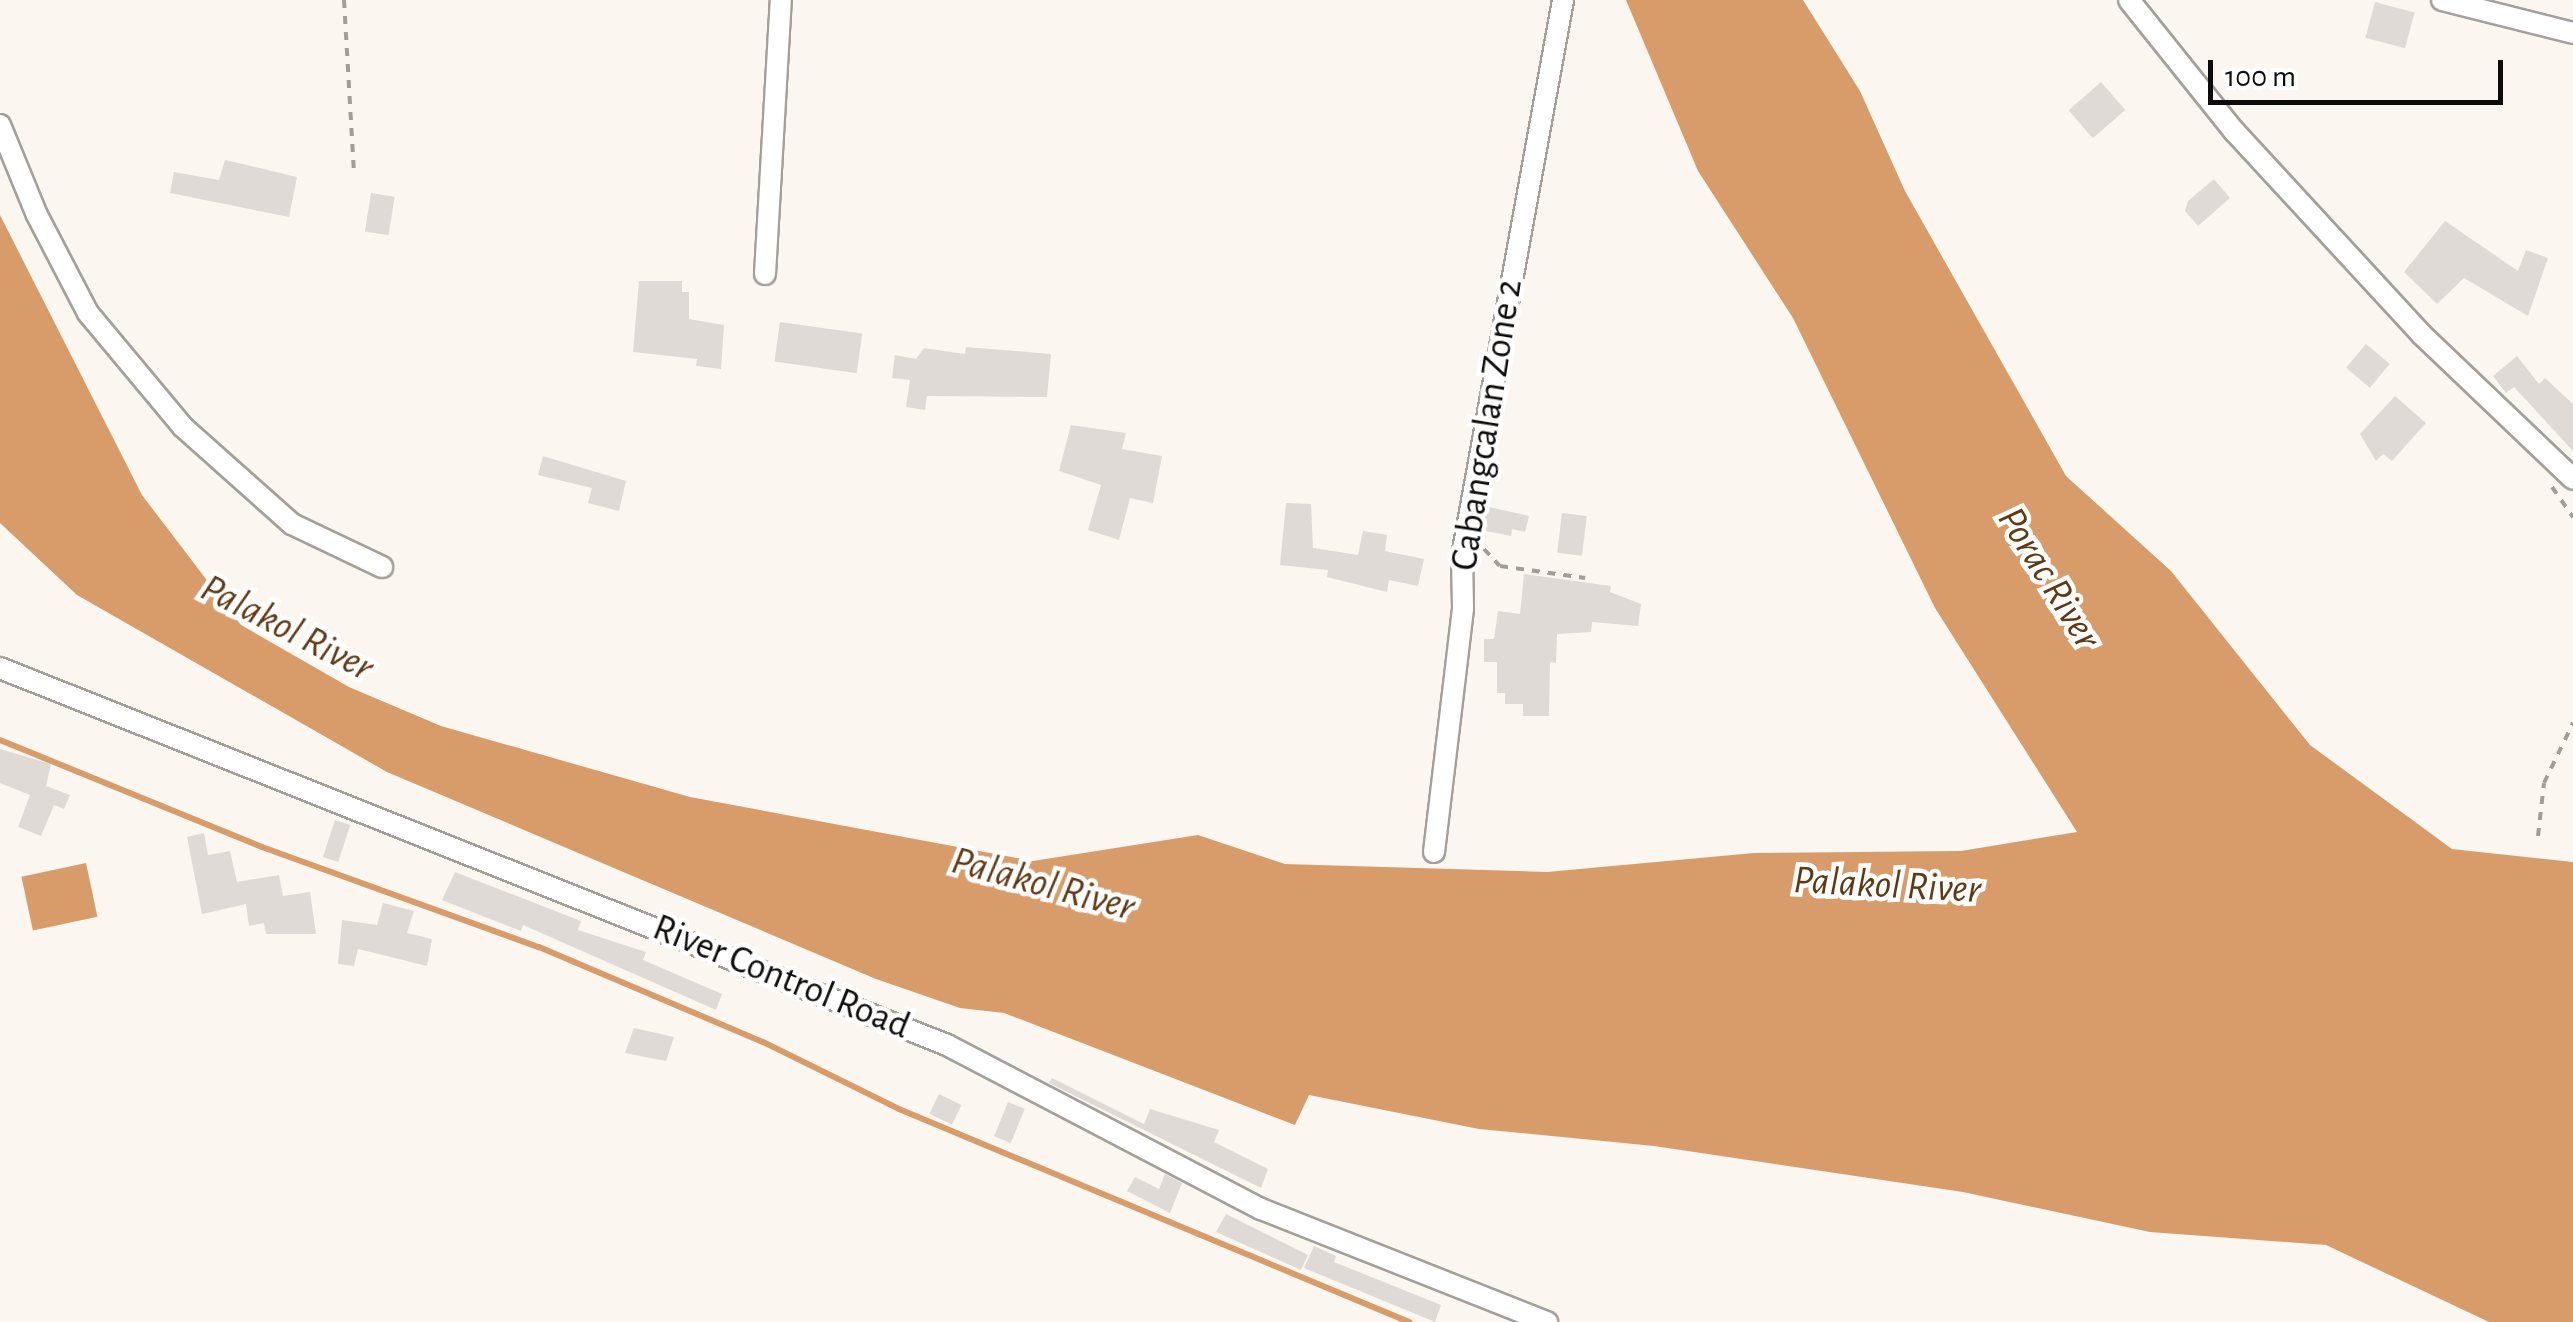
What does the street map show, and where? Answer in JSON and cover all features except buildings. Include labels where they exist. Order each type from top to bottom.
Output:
[{"type":"street","points":[[765,274],[781,0]]},
{"type":"street","name":"Cabangcalan Zone 2","points":[[1434,852],[1466,532],[1563,0]]},
{"type":"street","points":[[2129,0],[2234,130],[2420,334],[2573,478]]},
{"type":"street","points":[[2442,0],[2573,33]]},
{"type":"street","points":[[0,125],[37,215],[88,312],[183,427],[292,524],[382,567]]},
{"type":"street","name":"River Control Road","points":[[0,668],[948,1045],[1261,1209],[1547,1322]]},
{"type":"path","points":[[344,0],[354,173]]},
{"type":"path","points":[[1466,532],[1500,566],[1585,578]]},
{"type":"path","points":[[2538,836],[2544,783],[2573,723]]},
{"type":"water","points":[[1626,0],[1803,0],[1860,91],[1905,191],[2066,476],[2171,571],[2310,745],[2452,849],[2573,862],[2573,1322],[2489,1322],[2326,1245],[2150,1232],[1963,1192],[1654,1146],[1479,1129],[1309,1095],[1295,1125],[1004,1013],[960,1008],[876,979],[387,772],[77,595],[0,523],[0,215],[142,495],[241,625],[349,687],[441,726],[690,797],[1033,861],[1198,835],[1285,864],[1547,872],[1754,853],[1961,851],[2077,832],[1935,608],[1793,318],[1698,171]]},
{"type":"water","points":[[86,863],[97,917],[33,931],[21,877]]},
{"type":"waterway","points":[[0,740],[262,847],[539,947],[763,1042],[899,1109],[1409,1322]]},
{"type":"water label","name":"Porac River","points":[[2049,578]]},
{"type":"water label","name":"Palakol River","points":[[287,628]]},
{"type":"water label","name":"Palakol River","points":[[1043,884]]},
{"type":"water label","name":"Palakol River","points":[[1887,885]]}]
